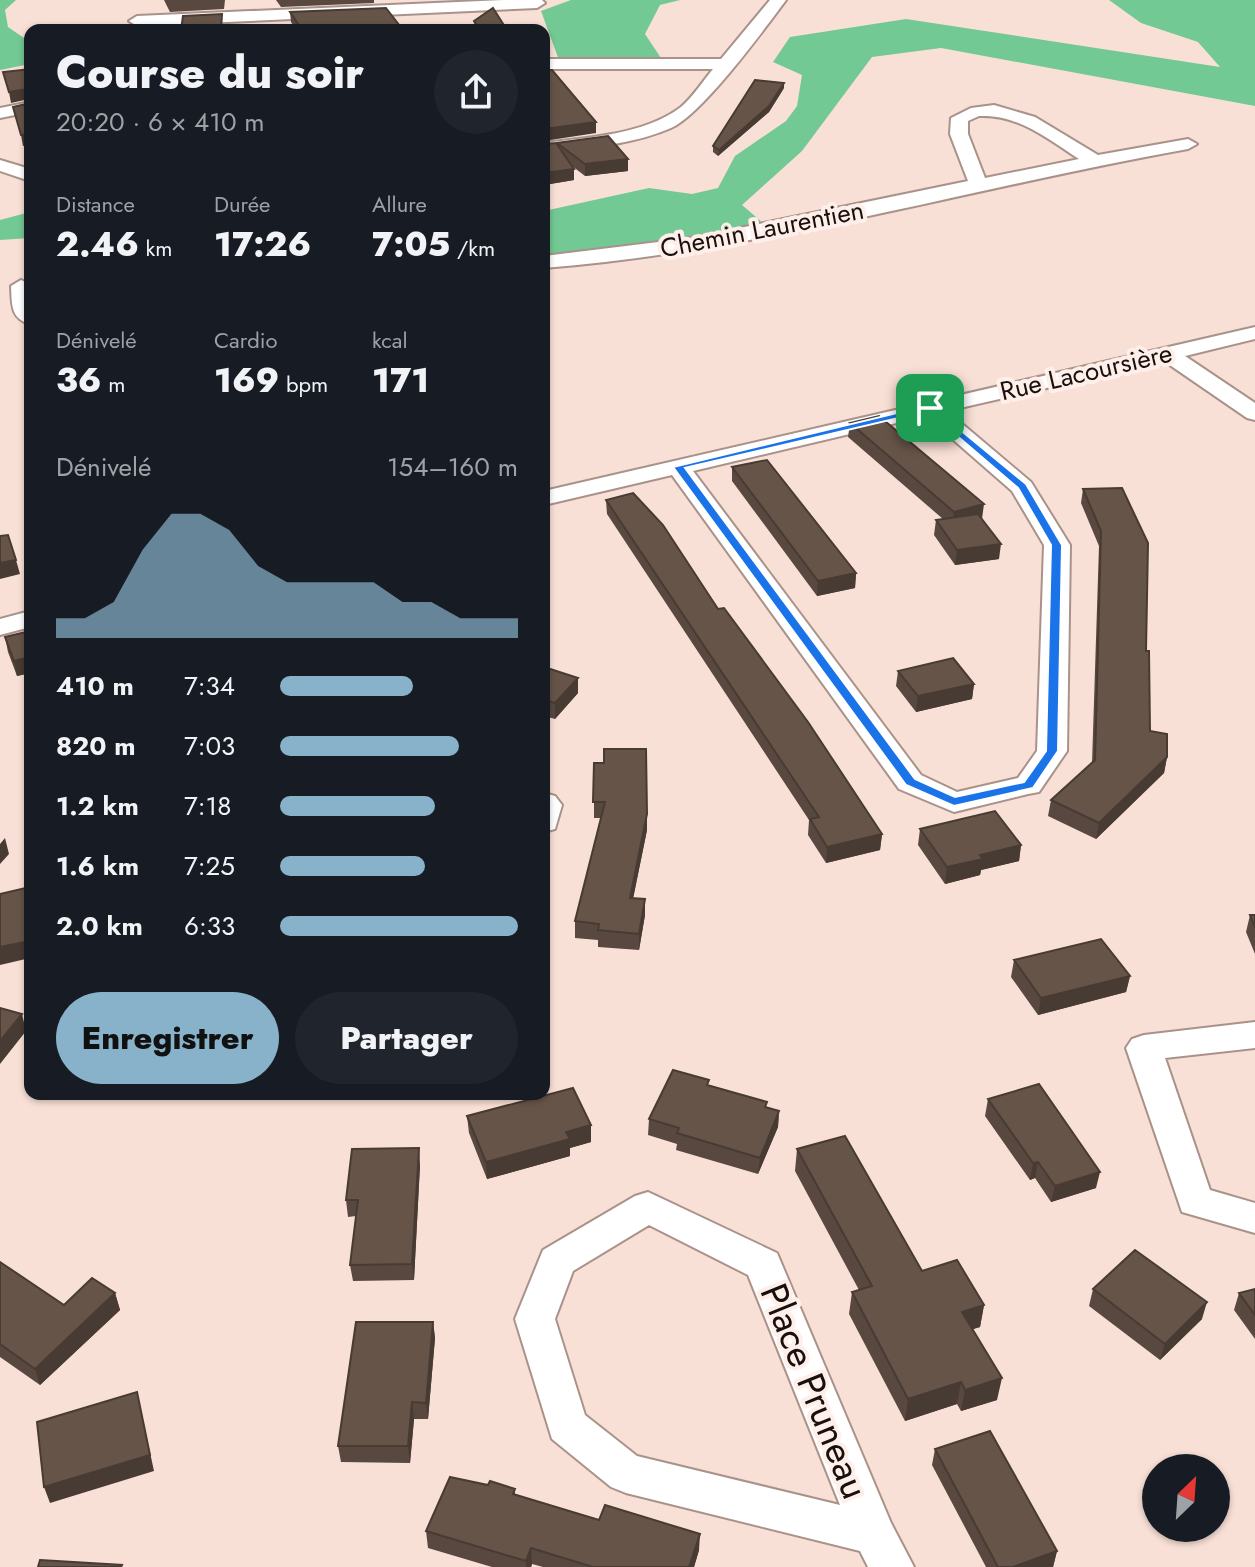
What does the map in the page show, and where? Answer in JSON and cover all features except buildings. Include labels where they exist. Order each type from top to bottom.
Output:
[{"type":"street","points":[[550,147],[603,141],[665,124],[689,109],[778,0]]},
{"type":"street","points":[[137,21],[270,22],[430,7],[537,3]]},
{"type":"street","points":[[430,7],[438,24]]},
{"type":"street","points":[[550,64],[726,64]]},
{"type":"street","points":[[0,116],[24,109]]},
{"type":"street","points":[[979,185],[959,134],[960,118],[975,109],[1019,115],[1094,160]]},
{"type":"street","points":[[0,116],[24,118]]},
{"type":"street","name":"Chemin Laurentien","points":[[550,262],[680,248],[1094,160],[1188,144]]},
{"type":"street","points":[[0,165],[24,173]]},
{"type":"street","points":[[17,286],[24,313]]},
{"type":"street","name":"Rue Lacoursière","points":[[550,497],[1255,333]]},
{"type":"street","points":[[1167,353],[1255,413]]},
{"type":"street","points":[[678,467],[910,782],[954,802],[1028,785],[1052,751],[1057,545],[1022,487],[930,408]]},
{"type":"street","points":[[0,627],[24,621]]},
{"type":"street","points":[[1255,1035],[1144,1048],[1195,1201],[1255,1218]]},
{"type":"street","name":"Place Pruneau","points":[[648,1207],[763,1264],[882,1551],[626,1473],[567,1426],[535,1319],[557,1261],[648,1207]]},
{"type":"green space","points":[[0,0],[16,0],[5,10],[8,27],[24,38],[24,65],[0,70]]},
{"type":"green space","points":[[571,0],[680,0],[660,5],[645,34],[663,61],[560,63],[550,36],[550,24],[546,24],[541,11]]},
{"type":"green space","points":[[1109,0],[1255,0],[1255,106],[941,48],[872,57],[802,151],[742,205],[770,229],[550,261],[550,210],[649,188],[692,194],[718,188],[735,156],[786,121],[797,106],[802,75],[773,62],[790,37],[906,19],[1220,67],[1198,42],[1141,23]]},
{"type":"green space","points":[[24,214],[24,238],[0,240],[0,220]]},
{"type":"route","points":[[930,408],[1022,487],[1057,545],[1052,751],[1028,785],[954,802],[910,782],[678,467],[930,408]]}]
